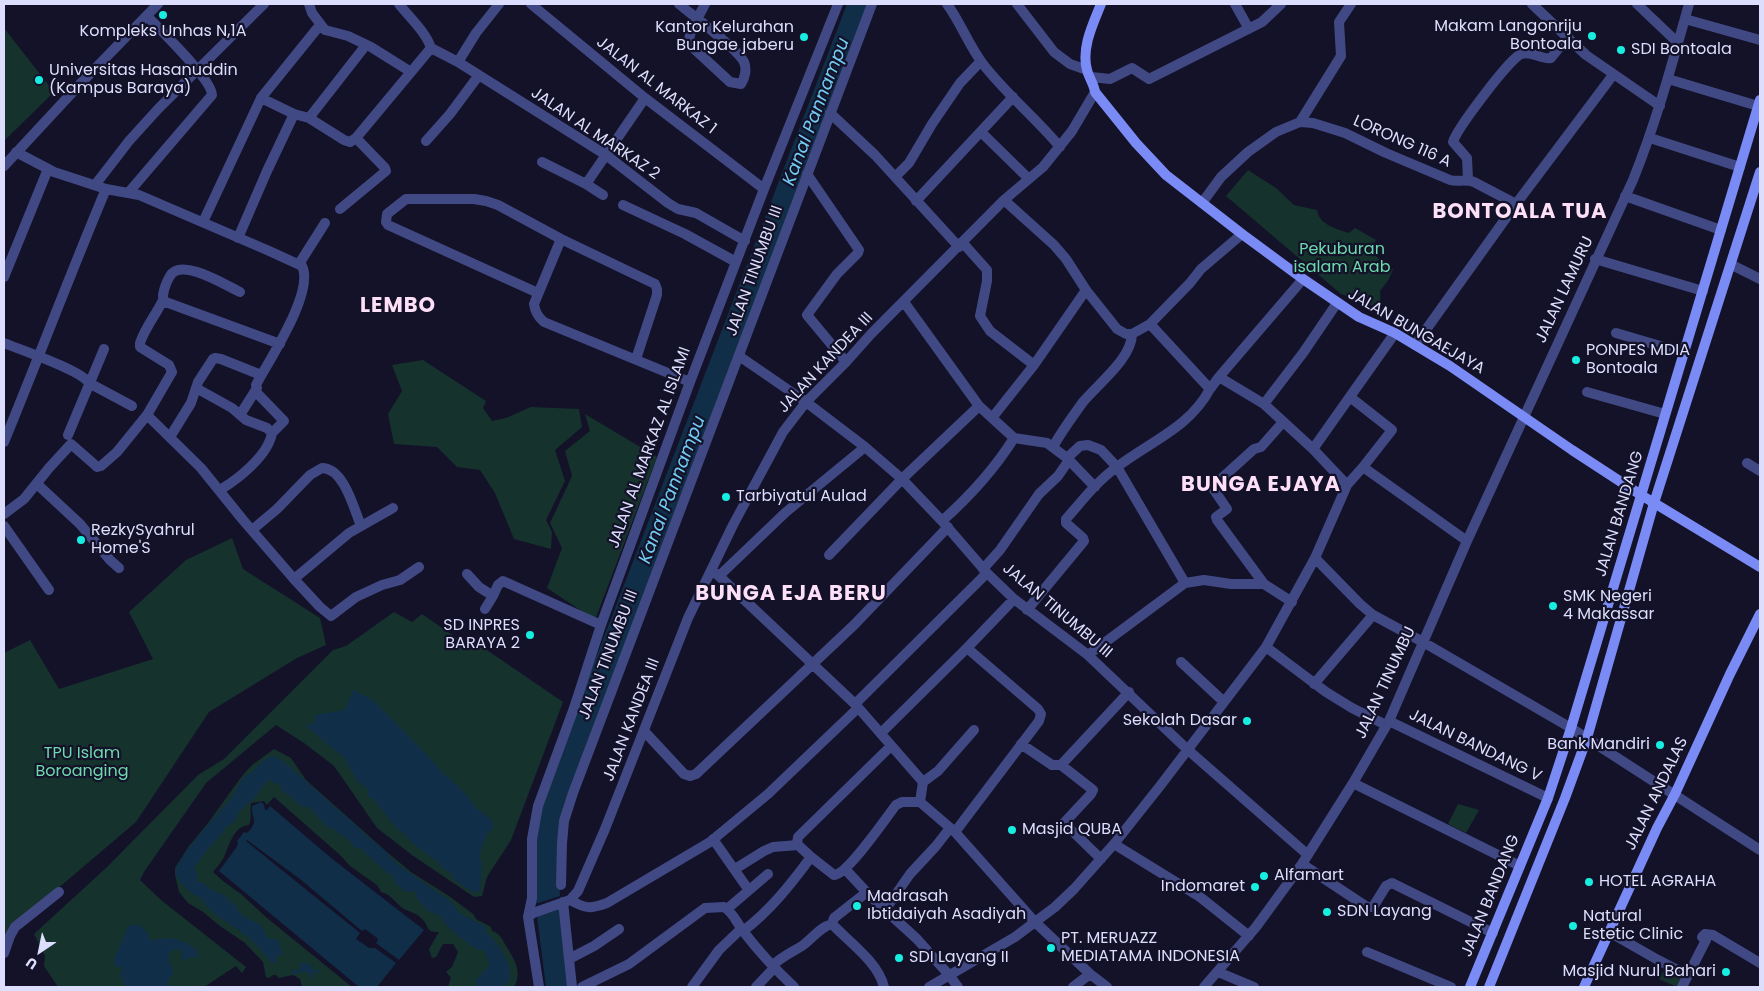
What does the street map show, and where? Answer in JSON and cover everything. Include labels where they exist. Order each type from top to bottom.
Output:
[{"type":"main road","points":[[1095,92],[1089,74],[1087,44],[1100,4]]},
{"type":"main road","name":"JALAN BUNGAEJAYA","points":[[1095,92],[1154,163],[1179,186],[1242,234],[1337,303],[1395,333],[1467,377],[1523,417],[1641,495]]},
{"type":"main road","name":"JALAN BANDANG","points":[[1470,987],[1548,798],[1571,728],[1759,103]]},
{"type":"main road","name":"JALAN BANDANG","points":[[1489,987],[1565,798],[1587,738],[1654,503],[1760,172]]},
{"type":"main road","points":[[1641,495],[1760,568]]},
{"type":"main road","name":"JALAN ANDALAS","points":[[1584,987],[1657,828],[1760,614]]},
{"type":"street","points":[[4,166],[158,4]]},
{"type":"street","points":[[94,185],[129,141],[197,69],[264,4]]},
{"type":"street","points":[[309,4],[310,9],[325,30],[348,36],[392,59],[411,72]]},
{"type":"street","points":[[261,98],[294,114],[309,118],[347,142],[352,141],[431,48],[422,33],[399,4]]},
{"type":"street","points":[[458,62],[476,33],[499,4]]},
{"type":"street","name":"JALAN AL MARKAZ 1","points":[[531,4],[645,98],[764,189]]},
{"type":"street","points":[[679,4],[697,20],[740,55],[746,70],[741,84],[730,82],[689,44],[688,39],[697,20],[706,4]]},
{"type":"street","name":"JALAN AL MARKAZ AL ISLAMI","points":[[539,987],[532,913],[532,839],[538,806],[574,708],[600,625],[690,382],[838,4]]},
{"type":"street","name":"JALAN TINUMBU III","points":[[561,885],[564,821],[573,793],[662,560],[685,493],[739,356],[872,4]]},
{"type":"street","points":[[947,4],[981,62],[1060,147]]},
{"type":"street","points":[[1017,4],[1054,52],[1070,64],[1089,74],[1110,80],[1132,68],[1149,79],[1262,22],[1282,4]]},
{"type":"street","points":[[1235,4],[1249,29]]},
{"type":"street","points":[[1202,203],[1221,178],[1248,152],[1276,132],[1300,122],[1339,61],[1342,48],[1338,27],[1339,22],[1351,4]]},
{"type":"street","points":[[1532,4],[1586,55],[1660,106]]},
{"type":"street","points":[[1637,4],[1678,43]]},
{"type":"street","name":"JALAN LAMURU","points":[[1523,417],[1650,138],[1689,4]]},
{"type":"street","points":[[129,192],[211,97],[212,89],[197,69],[147,16]]},
{"type":"street","points":[[1685,18],[1760,40]]},
{"type":"street","points":[[203,222],[261,98],[320,25]]},
{"type":"street","points":[[1468,180],[1467,158],[1453,142],[1472,112],[1505,68],[1518,56],[1522,53],[1528,53],[1542,58],[1551,58],[1567,38]]},
{"type":"street","points":[[309,118],[366,45]]},
{"type":"street","name":"JALAN AL MARKAZ 2","points":[[431,48],[458,62],[606,155],[668,203],[678,209],[696,214],[745,241]]},
{"type":"street","points":[[895,177],[908,163],[960,83],[981,62]]},
{"type":"street","points":[[426,141],[450,114],[479,75]]},
{"type":"street","points":[[1415,345],[1516,204],[1613,75]]},
{"type":"street","points":[[1668,79],[1759,103]]},
{"type":"street","name":"JALAN KANDEA III","points":[[569,903],[578,891],[593,860],[688,618],[715,573],[768,458],[783,432],[806,402],[871,334],[1004,200],[1043,167],[1060,147],[1095,92]]},
{"type":"street","points":[[916,201],[1013,97]]},
{"type":"street","points":[[586,184],[645,98]]},
{"type":"street","points":[[830,113],[875,154],[916,201],[987,270],[987,281],[980,316],[990,331],[1034,365]]},
{"type":"street","points":[[238,238],[267,170],[294,114]]},
{"type":"street","name":"LORONG 116 A","points":[[1300,122],[1313,123],[1345,133],[1386,153],[1450,180],[1458,182],[1468,180],[1516,204]]},
{"type":"street","points":[[981,132],[1029,179]]},
{"type":"street","points":[[340,209],[386,171],[356,138]]},
{"type":"street","points":[[1650,138],[1740,167]]},
{"type":"street","points":[[16,152],[48,169],[106,189],[129,192],[299,264],[305,274],[298,304],[280,344],[256,385],[255,392],[240,415]]},
{"type":"street","points":[[542,162],[586,184],[603,195]]},
{"type":"street","points":[[4,277],[48,169]]},
{"type":"street","points":[[807,174],[858,250],[858,253],[833,279],[807,315],[846,362]]},
{"type":"street","points":[[4,442],[39,357],[70,273],[106,189]]},
{"type":"street","points":[[1625,196],[1721,230]]},
{"type":"street","points":[[538,293],[388,225],[386,222],[387,214],[406,199],[474,199],[498,204],[562,239],[655,284],[657,295],[636,359]]},
{"type":"street","points":[[1004,200],[1054,245],[1117,329],[1126,334],[1132,334],[1150,324],[1201,269],[1242,234]]},
{"type":"street","points":[[623,204],[685,234],[736,262]]},
{"type":"street","points":[[299,264],[325,223]]},
{"type":"street","points":[[562,239],[534,304],[539,318],[544,322],[690,382]]},
{"type":"street","points":[[1595,259],[1703,291]]},
{"type":"street","points":[[1732,264],[1760,279]]},
{"type":"street","points":[[69,439],[95,466],[101,466],[117,452],[147,415],[172,372],[169,365],[140,347],[140,343],[156,310],[163,301],[163,294],[170,276],[175,271],[186,269],[240,292]]},
{"type":"street","points":[[1028,610],[1084,541],[1065,521],[1095,486],[1117,466],[1185,422],[1202,403],[1219,376],[1303,279]]},
{"type":"street","points":[[992,418],[1034,365],[1086,290]]},
{"type":"street","points":[[163,301],[280,344]]},
{"type":"street","points":[[904,302],[979,406],[1014,438],[1046,443],[1053,447],[1095,486]]},
{"type":"street","points":[[1264,404],[1303,353],[1337,303]]},
{"type":"street","points":[[1150,324],[1210,389]]},
{"type":"street","points":[[1313,449],[1395,333]]},
{"type":"street","points":[[1616,333],[1684,353]]},
{"type":"street","points":[[1053,447],[1083,403],[1120,363],[1132,342],[1132,334]]},
{"type":"street","points":[[4,343],[86,378],[89,383],[132,406]]},
{"type":"street","points":[[4,514],[24,499],[37,484],[69,439],[89,383],[104,349]]},
{"type":"street","name":"JALAN TINUMBU III","points":[[739,356],[806,402],[865,447],[902,479],[985,570],[1014,598],[1088,655],[1305,860],[1367,907],[1373,907],[1386,886],[1392,883],[1493,933]]},
{"type":"street","points":[[170,438],[186,412],[196,388],[211,362],[216,358],[261,375]]},
{"type":"street","points":[[1219,376],[1264,404],[1313,449],[1347,485]]},
{"type":"street","points":[[196,388],[218,399],[246,420],[267,428],[272,433]]},
{"type":"street","points":[[220,490],[238,478],[253,463],[270,440],[272,433],[284,420],[255,392]]},
{"type":"street","points":[[1587,392],[1665,414]]},
{"type":"street","points":[[929,987],[1014,937],[1055,907],[1074,889],[1114,844],[1266,647],[1315,558],[1347,485],[1392,430],[1350,397]]},
{"type":"street","points":[[829,555],[902,479],[979,406]]},
{"type":"street","points":[[147,415],[201,468],[294,579],[331,616],[356,597],[382,585],[400,580],[419,567]]},
{"type":"street","name":"JALAN TINUMBU","points":[[1204,987],[1249,936],[1305,860],[1353,783],[1387,723],[1523,417]]},
{"type":"street","points":[[1284,422],[1261,447],[1254,449],[1212,486],[1227,509],[1216,517],[1217,520],[1264,584],[1292,602]]},
{"type":"street","points":[[644,731],[684,774],[693,776],[874,606],[986,478],[1014,438]]},
{"type":"street","points":[[532,913],[569,903],[583,907],[594,907],[616,899],[713,839],[768,794],[857,706],[985,570],[1039,494],[1058,476],[1068,459],[1080,446],[1088,445],[1101,450],[1117,466],[1184,583]]},
{"type":"street","points":[[865,447],[715,573],[857,706],[923,782]]},
{"type":"street","points":[[1747,463],[1760,471]]},
{"type":"street","points":[[1363,467],[1467,541]]},
{"type":"street","points":[[252,530],[277,509],[310,475],[322,468],[334,472],[342,482],[361,526]]},
{"type":"street","points":[[37,484],[80,524],[119,568]]},
{"type":"street","points":[[294,579],[349,533],[394,508]]},
{"type":"street","points":[[4,526],[49,590]]},
{"type":"street","points":[[1315,558],[1373,615],[1571,728],[1760,850]]},
{"type":"street","points":[[467,574],[493,596]]},
{"type":"street","points":[[1088,655],[1184,583],[1204,580],[1241,584],[1264,584]]},
{"type":"street","points":[[485,609],[498,585],[503,582],[600,625]]},
{"type":"street","points":[[881,733],[967,648],[1014,598]]},
{"type":"street","points":[[1314,684],[1373,615]]},
{"type":"street","name":"JALAN BANDANG V","points":[[1266,647],[1314,684],[1352,708],[1548,798]]},
{"type":"street","points":[[885,910],[910,874],[952,830],[1021,744],[1038,721],[1041,712],[967,648]]},
{"type":"street","points":[[1181,662],[1224,702]]},
{"type":"street","points":[[1021,744],[1052,765],[1061,765],[1129,692]]},
{"type":"street","points":[[920,802],[923,782],[938,771],[974,730]]},
{"type":"street","points":[[891,746],[801,834],[797,840],[798,845],[834,875],[839,874],[896,805],[902,802],[920,802],[952,830],[1035,922],[1090,974],[1107,987]]},
{"type":"street","points":[[1061,765],[1093,790],[1064,823],[1101,859]]},
{"type":"street","points":[[1353,783],[1520,866]]},
{"type":"street","points":[[713,839],[748,889]]},
{"type":"street","points":[[1114,844],[1200,897],[1249,936]]},
{"type":"street","points":[[735,869],[764,851],[779,846],[798,845]]},
{"type":"street","points":[[692,987],[723,946],[742,930],[758,920],[811,857]]},
{"type":"street","points":[[845,869],[866,892],[917,939],[957,986]]},
{"type":"street","points":[[727,908],[768,874]]},
{"type":"street","points":[[4,953],[15,928],[59,892]]},
{"type":"street","points":[[832,924],[834,918],[866,892]]},
{"type":"street","points":[[569,903],[569,959],[572,987]]},
{"type":"street","points":[[582,987],[603,983],[705,908],[724,907],[727,908],[742,930],[773,967],[794,987]]},
{"type":"street","points":[[756,987],[773,967],[790,952],[824,927],[832,924]]},
{"type":"street","points":[[832,924],[865,956],[883,981],[884,987]]},
{"type":"street","points":[[569,959],[594,946],[619,929]]},
{"type":"street","points":[[1609,932],[1688,975]]},
{"type":"street","points":[[1682,987],[1706,940],[1702,936],[1705,934],[1713,935],[1760,963]]},
{"type":"street","points":[[1367,952],[1450,987]]},
{"type":"street","points":[[1218,972],[1254,987]]},
{"type":"street","points":[[1073,987],[1090,974]]},
{"type":"green space","points":[[4,28],[54,92],[4,141]]},
{"type":"green space","name":"Pekuburan isalam Arab","points":[[1248,170],[1276,188],[1294,205],[1317,210],[1321,219],[1329,226],[1349,233],[1355,228],[1376,240],[1369,251],[1393,269],[1389,279],[1380,291],[1381,309],[1341,294],[1226,196]]},
{"type":"green space","points":[[423,360],[486,401],[483,408],[492,421],[506,418],[531,407],[579,409],[582,427],[555,450],[565,481],[546,520],[552,532],[551,549],[514,539],[495,493],[480,470],[457,467],[437,447],[394,444],[388,414],[402,391],[392,365]]},
{"type":"green space","points":[[585,414],[657,457],[595,620],[547,588],[562,548],[550,523],[572,476],[565,451],[590,431]]},
{"type":"green space","name":"TPU Islam Boroanging","points":[[232,538],[243,569],[320,618],[326,645],[297,658],[209,712],[136,822],[9,930],[4,957],[4,653],[30,640],[59,689],[153,659],[129,612],[186,560]]},
{"type":"green space","points":[[394,612],[412,622],[422,614],[467,645],[481,646],[563,702],[511,840],[487,877],[482,896],[474,897],[412,855],[377,828],[334,766],[276,725],[206,783],[140,880],[161,900],[246,967],[242,973],[236,966],[204,987],[58,987],[44,966],[45,956],[34,934],[106,868],[198,775],[224,759],[333,650],[346,646]]},
{"type":"green space","points":[[274,749],[291,758],[306,780],[411,872],[449,896],[473,914],[476,919],[491,927],[492,931],[502,938],[516,963],[518,977],[514,987],[448,987],[451,978],[446,972],[452,967],[458,952],[453,944],[443,944],[436,957],[432,958],[429,949],[439,932],[429,930],[420,917],[404,909],[391,897],[381,892],[377,885],[350,866],[274,797],[267,805],[264,801],[251,803],[249,825],[244,826],[235,833],[223,859],[213,872],[352,987],[302,987],[300,979],[293,975],[279,978],[276,975],[269,978],[266,977],[263,962],[245,943],[188,903],[179,892],[175,868],[189,846],[242,776],[252,765]]},
{"type":"green space","points":[[1458,804],[1479,810],[1466,833],[1448,824]]},
{"type":"green space","points":[[1665,968],[1683,977],[1677,987],[1659,979]]},
{"type":"water","name":"Kanal Pannampu","points":[[847,4],[869,4],[600,715],[558,858],[560,896],[535,904],[534,835],[551,775]]},
{"type":"water","points":[[353,690],[371,699],[384,711],[441,771],[463,791],[476,808],[492,820],[494,827],[487,834],[479,858],[482,864],[480,891],[474,893],[452,878],[453,874],[443,869],[439,863],[416,846],[393,824],[374,800],[368,796],[368,790],[357,781],[344,758],[306,726],[315,722],[315,715],[345,710]]},
{"type":"water","points":[[275,756],[352,821],[397,864],[449,900],[461,914],[483,925],[486,930],[485,932],[494,940],[506,958],[510,977],[504,987],[476,987],[476,979],[482,976],[481,972],[490,964],[484,951],[478,950],[457,934],[446,925],[441,916],[428,911],[417,899],[416,892],[403,891],[400,886],[397,886],[392,874],[387,873],[360,848],[355,848],[350,841],[333,828],[328,828],[308,806],[305,808],[299,804],[282,791],[281,785],[272,783],[270,779],[238,813],[236,820],[225,828],[194,868],[197,882],[204,883],[225,896],[237,906],[238,911],[245,917],[260,925],[266,937],[279,941],[283,954],[277,956],[275,964],[268,960],[269,958],[249,938],[211,911],[200,897],[184,886],[176,874],[176,870],[184,855],[230,800],[246,775],[250,774],[266,758]]},
{"type":"water","points":[[261,802],[265,810],[270,806],[331,858],[424,930],[399,960],[376,943],[377,938],[365,929],[362,931],[300,879],[246,841],[360,933],[356,939],[369,948],[375,948],[396,963],[377,987],[359,987],[219,871],[236,848],[237,841],[244,832],[247,833],[251,829],[254,822],[252,806]]},
{"type":"water","points":[[560,907],[570,987],[546,987],[537,916]]},
{"type":"water","points":[[139,924],[149,935],[150,940],[169,938],[178,940],[187,943],[198,952],[198,957],[182,961],[182,951],[175,949],[169,953],[169,963],[172,965],[173,974],[169,979],[168,987],[125,987],[120,974],[123,967],[115,967],[114,959],[128,926]]},
{"type":"water","points":[[300,963],[308,963],[309,966],[313,967],[313,970],[320,970],[321,972],[320,974],[315,971],[313,974],[316,976],[314,976],[313,980],[311,979],[311,974],[307,975],[307,971],[291,974],[291,972],[301,968]]},
{"type":"place","name":"Kompleks Unhas N,1A","points":[[163,15]]},
{"type":"place","name":"Makam Langonriju Bontoala","points":[[1592,36]]},
{"type":"place","name":"Kantor Kelurahan Bungae jaberu","points":[[804,37]]},
{"type":"place","name":"SDI Bontoala","points":[[1621,50]]},
{"type":"place","name":"Universitas Hasanuddin (Kampus Baraya)","points":[[39,80]]},
{"type":"place","name":"PONPES MDIA Bontoala","points":[[1576,360]]},
{"type":"place","name":"Tarbiyatul Aulad","points":[[726,497]]},
{"type":"place","name":"RezkySyahrul Home'S","points":[[81,540]]},
{"type":"place","name":"SMK Negeri 4 Makassar","points":[[1553,606]]},
{"type":"place","name":"SD INPRES BARAYA 2","points":[[530,635]]},
{"type":"place","name":"Sekolah Dasar","points":[[1247,721]]},
{"type":"place","name":"Bank Mandiri","points":[[1660,745]]},
{"type":"place","name":"Masjid QUBA","points":[[1012,830]]},
{"type":"place","name":"Alfamart","points":[[1264,876]]},
{"type":"place","name":"HOTEL AGRAHA","points":[[1589,882]]},
{"type":"place","name":"Indomaret","points":[[1255,887]]},
{"type":"place","name":"Madrasah Ibtidaiyah Asadiyah","points":[[857,906]]},
{"type":"place","name":"SDN Layang","points":[[1327,912]]},
{"type":"place","name":"Natural Estetic Clinic","points":[[1573,926]]},
{"type":"place","name":"PT. MERUAZZ MEDIATAMA INDONESIA","points":[[1051,948]]},
{"type":"place","name":"SDI Layang II","points":[[899,958]]},
{"type":"place","name":"Masjid Nurul Bahari","points":[[1726,972]]},
{"type":"district","name":"BONTOALA TUA","points":[[1520,213]]},
{"type":"district","name":"LEMBO","points":[[398,307]]},
{"type":"district","name":"BUNGA EJAYA","points":[[1261,486]]},
{"type":"district","name":"BUNGA EJA BERU","points":[[791,595]]}]
